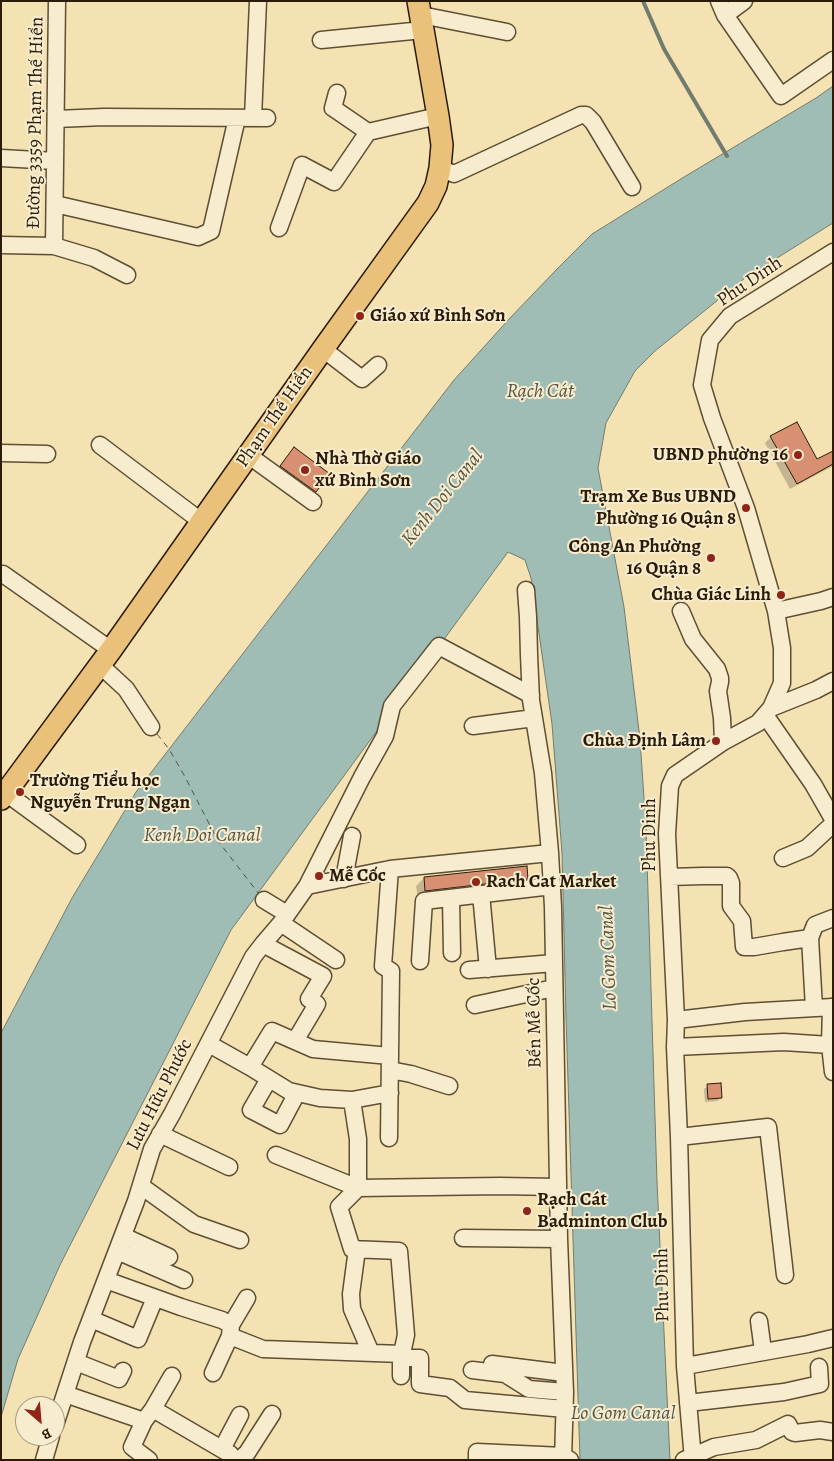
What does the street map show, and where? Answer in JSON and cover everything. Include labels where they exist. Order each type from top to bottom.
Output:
[{"type":"main road","name":"Phạm Thế Hiển","points":[[4,796],[202,522],[428,203],[436,186],[442,145],[421,16]]},
{"type":"street","name":"Đường 3359 Phạm Thế Hiển","points":[[54,246],[57,1]]},
{"type":"street","points":[[55,204],[198,236],[211,232],[253,118],[258,1]]},
{"type":"street","points":[[744,1],[722,8],[781,96],[833,60]]},
{"type":"street","points":[[321,40],[421,16],[507,32]]},
{"type":"street","points":[[337,93],[333,108],[368,132]]},
{"type":"street","points":[[440,168],[454,174],[581,115],[586,115],[593,122],[632,187]]},
{"type":"street","points":[[279,228],[302,165],[334,182],[368,132],[438,116]]},
{"type":"street","points":[[56,119],[104,117],[253,118]]},
{"type":"street","points":[[1,158],[55,161]]},
{"type":"street","points":[[1,245],[54,246],[94,258],[128,275]]},
{"type":"street","name":"Phu Dinh","points":[[690,1458],[685,1366],[675,1047],[676,1020],[667,834],[670,786],[675,775],[723,742],[758,723],[768,712],[782,683],[782,648],[776,611],[746,508],[712,418],[702,385],[710,340],[730,316],[832,253]]},
{"type":"street","points":[[323,349],[362,379],[378,366]]},
{"type":"street","points":[[100,445],[202,522]]},
{"type":"street","points":[[1,453],[46,454]]},
{"type":"street","points":[[248,455],[313,502]]},
{"type":"street","points":[[3,574],[105,657],[151,727]]},
{"type":"street","name":"Bến Mễ Cốc","points":[[526,590],[531,695],[543,773],[552,886],[559,1239],[565,1392],[565,1459]]},
{"type":"street","points":[[776,611],[821,602],[833,597]]},
{"type":"street","points":[[681,611],[693,638],[717,670],[720,678],[718,691],[723,742]]},
{"type":"street","name":"Lưu Hữu Phước","points":[[65,1394],[141,1186],[152,1149],[209,1044],[253,957],[284,919],[307,886],[385,736],[392,706],[439,646],[531,695]]},
{"type":"street","points":[[833,681],[768,712],[833,819]]},
{"type":"street","points":[[473,726],[534,718]]},
{"type":"street","points":[[4,796],[77,845]]},
{"type":"street","points":[[783,858],[808,848],[833,824]]},
{"type":"street","points":[[344,879],[352,836]]},
{"type":"street","points":[[307,886],[390,869],[550,853]]},
{"type":"street","points":[[389,1138],[391,971],[383,966],[390,869]]},
{"type":"street","points":[[669,877],[727,876],[732,884],[731,906],[742,921],[744,947],[810,938]]},
{"type":"street","points":[[420,961],[424,901],[552,886]]},
{"type":"street","points":[[482,894],[488,968]]},
{"type":"street","points":[[451,898],[452,953]]},
{"type":"street","points":[[264,900],[284,919],[336,960]]},
{"type":"street","points":[[814,1008],[810,938],[815,925],[833,918]]},
{"type":"street","points":[[263,944],[323,976],[309,998],[317,1004],[295,1041]]},
{"type":"street","points":[[469,970],[554,963]]},
{"type":"street","points":[[475,1005],[554,988]]},
{"type":"street","points":[[676,1020],[745,1012],[832,1007],[830,1045],[833,1072]]},
{"type":"street","points":[[250,1067],[272,1031],[313,1049],[390,1063],[411,1074],[449,1086]]},
{"type":"street","points":[[675,1047],[784,1042],[830,1045]]},
{"type":"street","points":[[209,1044],[289,1091],[320,1098],[352,1100],[390,1093]]},
{"type":"street","points":[[269,1079],[251,1110],[280,1125],[297,1093]]},
{"type":"street","points":[[352,1100],[358,1139],[358,1188],[339,1206],[352,1248],[399,1251],[406,1335],[401,1376]]},
{"type":"street","points":[[679,1137],[768,1127],[785,1275]]},
{"type":"street","points":[[160,1134],[230,1167]]},
{"type":"street","points":[[276,1155],[358,1188],[500,1186],[558,1188]]},
{"type":"street","points":[[141,1186],[194,1224],[240,1240]]},
{"type":"street","points":[[123,1236],[169,1257]]},
{"type":"street","points":[[464,1238],[559,1239]]},
{"type":"street","points":[[357,1249],[351,1294],[352,1309],[371,1353]]},
{"type":"street","points":[[117,1252],[184,1280]]},
{"type":"street","points":[[106,1280],[222,1320],[231,1330],[263,1350],[371,1353],[420,1358],[420,1384],[450,1388],[465,1400],[565,1409]]},
{"type":"street","points":[[91,1319],[138,1339],[155,1298]]},
{"type":"street","points":[[213,1374],[246,1298]]},
{"type":"street","points":[[759,1322],[763,1352]]},
{"type":"street","points":[[685,1366],[833,1338]]},
{"type":"street","points":[[76,1362],[119,1378],[123,1371]]},
{"type":"street","points":[[564,1373],[479,1366],[505,1374],[529,1388],[565,1392]]},
{"type":"street","points":[[688,1403],[784,1392],[820,1384],[819,1367]]},
{"type":"street","points":[[149,1460],[132,1447],[148,1415],[172,1376]]},
{"type":"street","points":[[65,1394],[148,1415],[228,1454],[240,1415]]},
{"type":"street","points":[[238,1460],[247,1453],[272,1414]]},
{"type":"street","points":[[690,1458],[714,1447],[756,1440],[788,1424],[792,1432],[795,1433],[820,1430],[833,1432]]},
{"type":"street","points":[[44,1460],[48,1446]]},
{"type":"street","points":[[477,1460],[477,1452],[565,1459]]},
{"type":"water","points":[[833,86],[833,223],[745,278],[655,351],[635,371],[606,423],[598,468],[624,607],[640,739],[646,828],[657,1182],[670,1460],[580,1460],[562,853],[552,724],[531,578],[525,560],[508,552],[231,930],[60,1265],[18,1359],[1,1417],[1,1033],[72,898],[136,792],[454,380],[557,269],[592,234]]},
{"type":"building","name":"UBND phường 16","points":[[797,422],[817,459],[833,451],[833,464],[797,484],[770,436]]},
{"type":"building","name":"Nhà Thờ Giáo xứ Bình Sơn","points":[[294,447],[330,474],[316,492],[280,466]]},
{"type":"building","name":"Rach Cat Market","points":[[527,866],[528,879],[425,891],[424,877]]},
{"type":"building","points":[[721,1083],[722,1098],[708,1099],[707,1084]]},
{"type":"waterway","points":[[643,1],[664,49],[727,156]]},
{"type":"ferry route","points":[[157,734],[169,749],[184,775],[218,841],[259,894]]},
{"type":"place","name":"Giáo xứ Bình Sơn","points":[[360,316]]},
{"type":"place","name":"UBND phường 16","points":[[798,455]]},
{"type":"place","name":"Nhà Thờ Giáo xứ Bình Sơn","points":[[305,470]]},
{"type":"place","name":"Trạm Xe Bus UBND Phường 16 Quận 8","points":[[746,508]]},
{"type":"place","name":"Công An Phường 16 Quận 8","points":[[711,558]]},
{"type":"place","name":"Chùa Giác Linh","points":[[781,595]]},
{"type":"place","name":"Chùa Định Lâm","points":[[716,741]]},
{"type":"place","name":"Trường Tiểu học Nguyễn Trung Ngạn","points":[[20,792]]},
{"type":"place","name":"Mễ Cốc","points":[[319,876]]},
{"type":"place","name":"Rach Cat Market","points":[[476,882]]},
{"type":"place","name":"Rạch Cát Badminton Club","points":[[527,1211]]},
{"type":"water label","name":"Rạch Cát","points":[[540,392]]},
{"type":"water label","name":"Kenh Doi Canal","points":[[443,498]]},
{"type":"water label","name":"Kenh Doi Canal","points":[[202,836]]},
{"type":"water label","name":"Lo Gom Canal","points":[[609,958]]},
{"type":"water label","name":"Lo Gom Canal","points":[[623,1414]]}]
